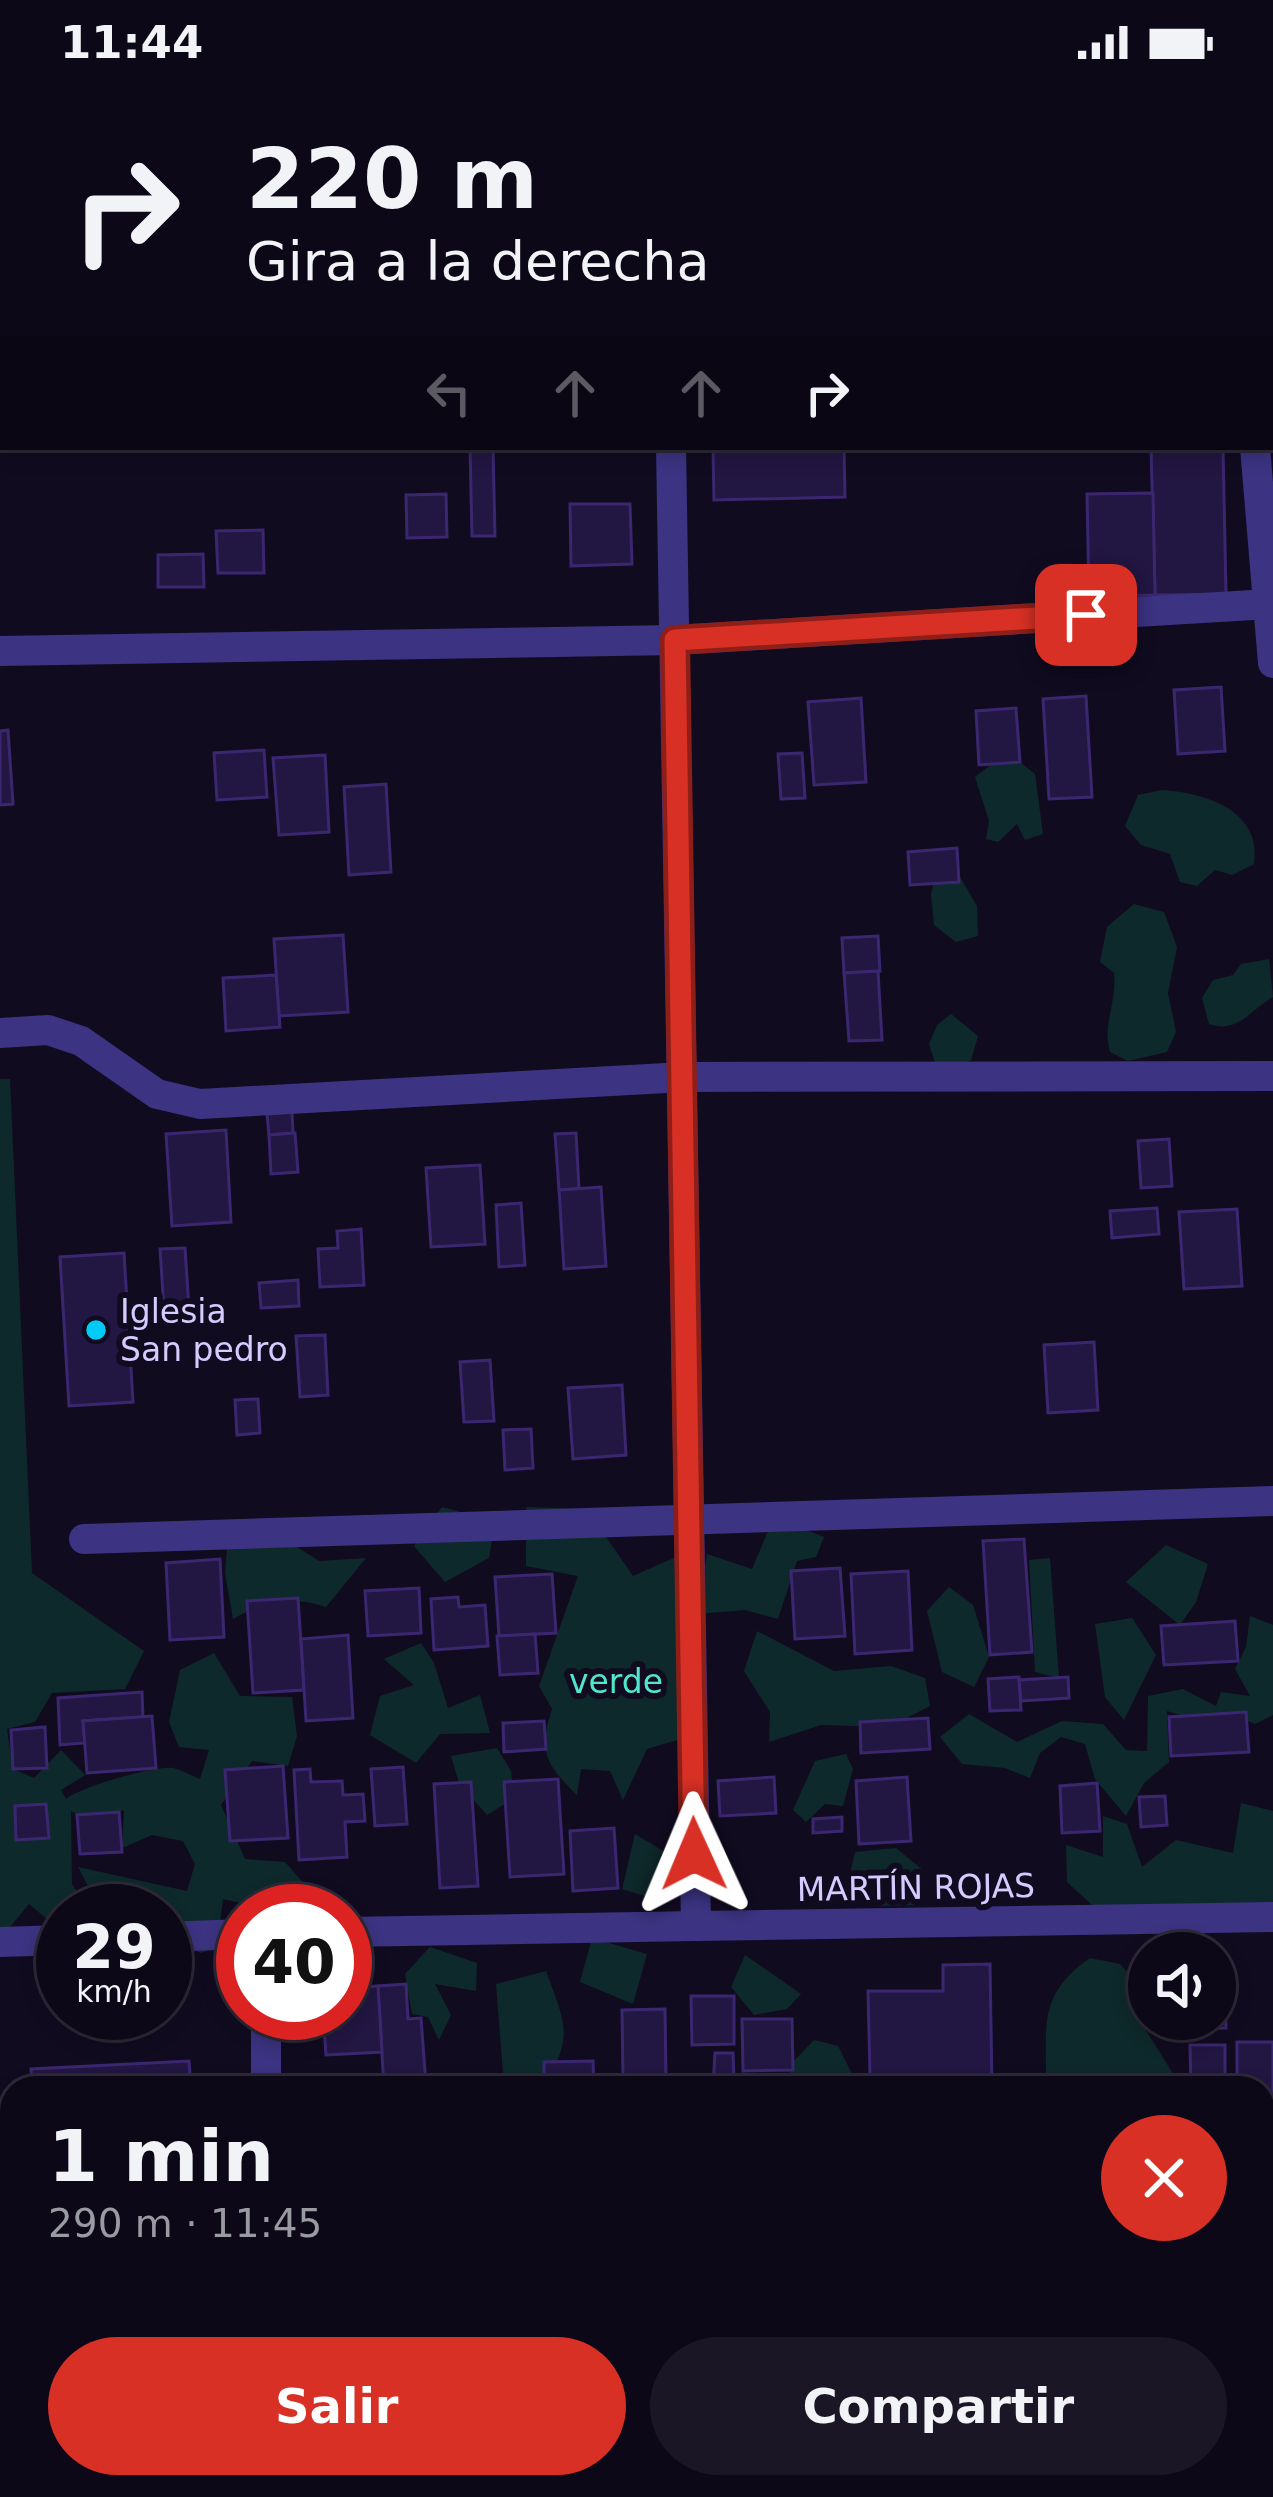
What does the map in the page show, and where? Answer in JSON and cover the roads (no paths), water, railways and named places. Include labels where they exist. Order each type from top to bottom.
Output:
[{"type":"street","points":[[671,450],[693,1518],[696,1926]]},
{"type":"street","points":[[1255,450],[1273,663]]},
{"type":"street","points":[[0,651],[675,640],[1269,604]]},
{"type":"street","points":[[0,1033],[48,1030],[81,1041],[157,1094],[200,1104],[684,1077],[1273,1076]]},
{"type":"street","points":[[84,1539],[1273,1501]]},
{"type":"street","name":"MARTÍN ROJAS","points":[[372,1932],[1273,1917]]},
{"type":"street","points":[[0,1942],[36,1941]]},
{"type":"street","points":[[266,2040],[266,2076]]},
{"type":"place","name":"Iglesia San pedro","points":[[96,1330]]},
{"type":"park label","name":"verde","points":[[616,1681]]}]
